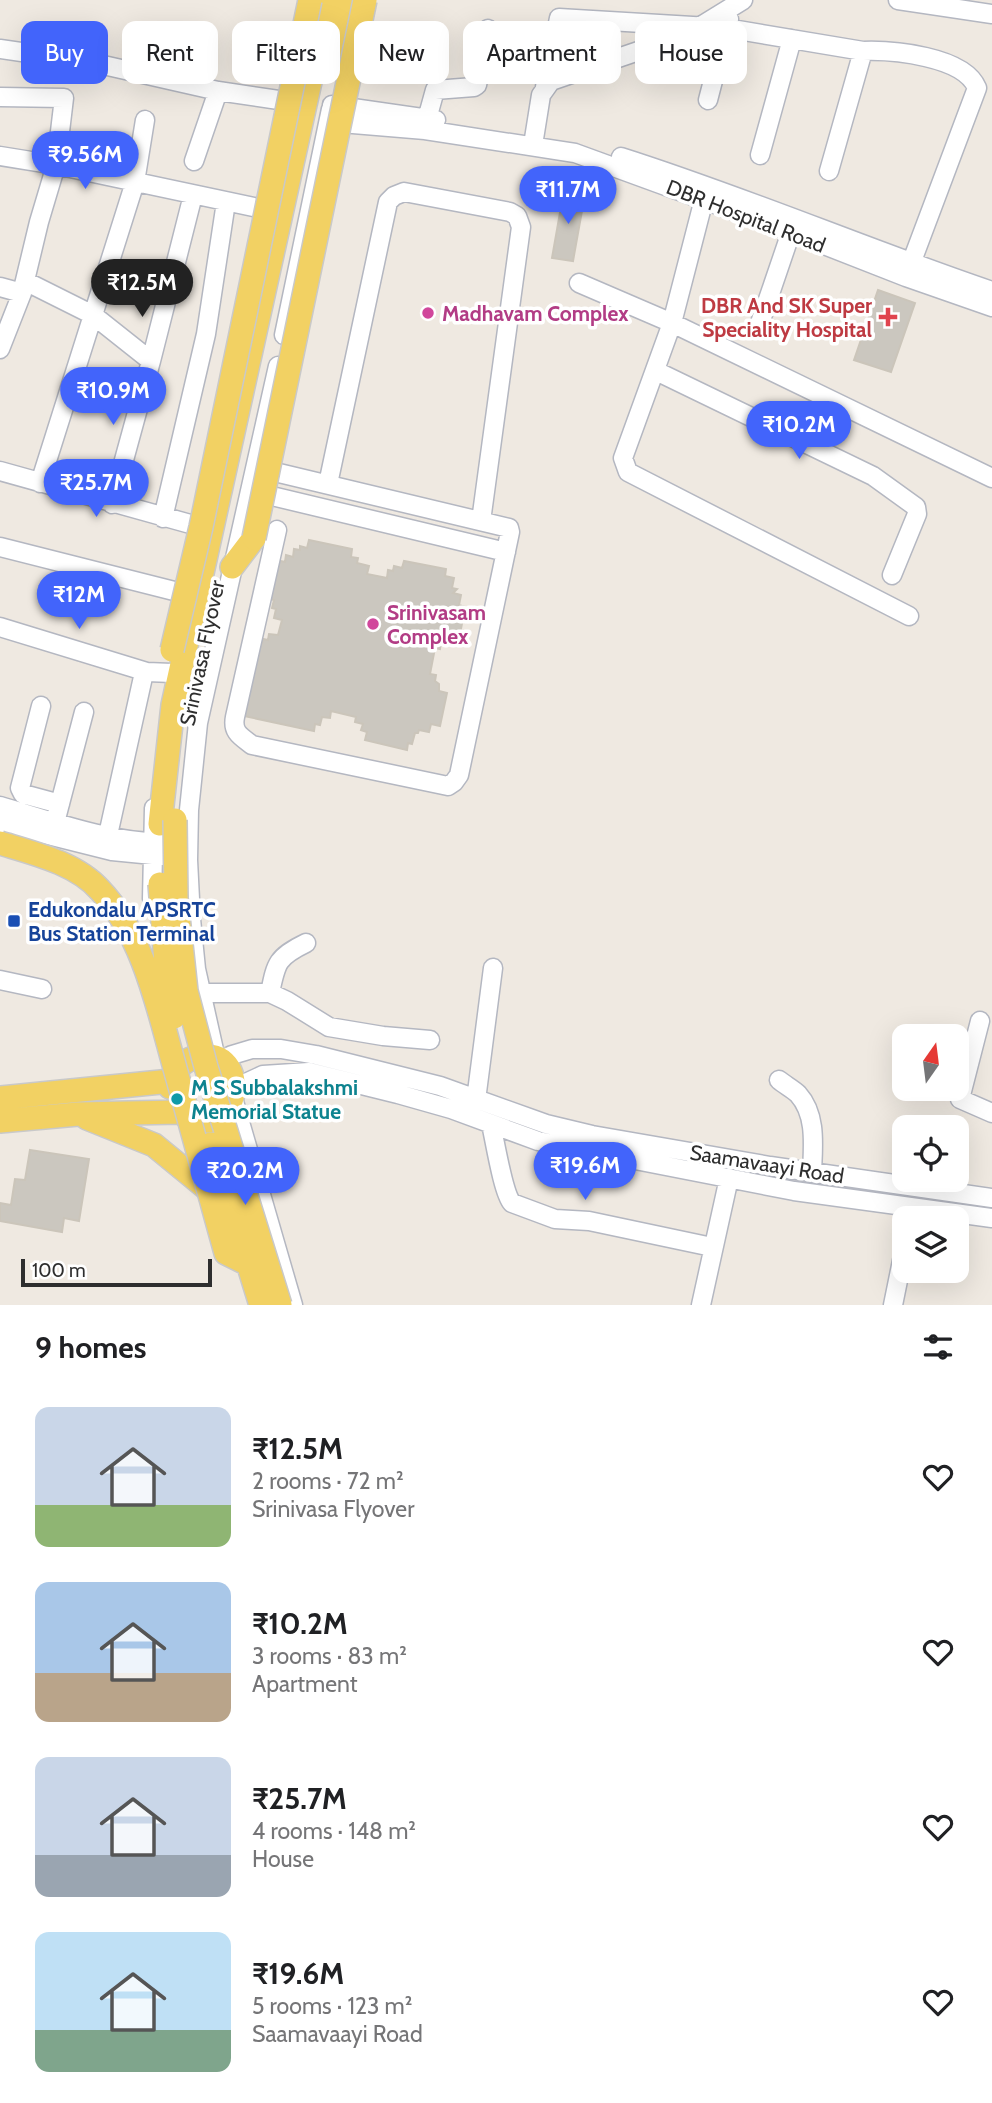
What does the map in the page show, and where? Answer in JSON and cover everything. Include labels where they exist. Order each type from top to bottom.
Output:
[{"type":"main road","points":[[173,662],[310,0]]},
{"type":"main road","name":"Srinivasa Flyover","points":[[261,1305],[181,1042],[168,990],[160,895],[160,824],[176,695],[328,0]]},
{"type":"main road","name":"Srinivasa Flyover","points":[[280,1305],[206,1066],[186,991],[176,898],[175,820],[180,760],[194,681],[345,0]]},
{"type":"main road","points":[[232,567],[254,538],[365,0]]},
{"type":"main road","points":[[0,843],[32,852],[73,870],[98,887],[120,915],[135,942],[159,1014],[226,1253],[248,1264]]},
{"type":"main road","points":[[0,1098],[172,1077],[189,1059],[202,1056],[218,1060],[228,1068],[233,1077],[234,1093],[228,1108],[211,1119],[200,1120],[185,1115],[78,1114],[0,1121]]},
{"type":"main road","points":[[172,1077],[172,1100],[185,1115]]},
{"type":"main road","points":[[78,1114],[154,1145],[215,1195]]},
{"type":"street","points":[[172,1077],[159,993],[152,915],[156,772],[173,662],[219,474],[277,212],[319,0]]},
{"type":"street","points":[[218,1060],[196,969],[191,919],[188,849],[198,723],[279,366],[330,113],[357,0]]},
{"type":"street","points":[[534,140],[562,0]]},
{"type":"street","points":[[898,0],[960,4],[992,14]]},
{"type":"street","points":[[711,21],[738,3]]},
{"type":"street","points":[[729,21],[738,3]]},
{"type":"street","points":[[559,18],[635,22]]},
{"type":"street","points":[[747,32],[863,51],[896,51],[937,61],[973,79],[976,88],[908,270]]},
{"type":"street","points":[[760,155],[792,39]]},
{"type":"street","points":[[0,49],[90,62],[218,91],[299,103]]},
{"type":"street","points":[[829,171],[863,51]]},
{"type":"street","points":[[545,87],[551,81],[635,52]]},
{"type":"street","points":[[427,119],[435,90],[474,87],[477,84]]},
{"type":"street","points":[[708,100],[712,84]]},
{"type":"street","points":[[194,161],[218,91]]},
{"type":"street","points":[[0,97],[64,98],[56,165],[24,287],[0,349]]},
{"type":"street","name":"DBR Hospital Road","points":[[330,113],[427,119],[534,140],[792,232],[908,270],[992,291]]},
{"type":"street","name":"DBR Hospital Road","points":[[330,113],[425,130],[589,147],[689,179],[992,307]]},
{"type":"street","points":[[40,483],[135,182],[145,120]]},
{"type":"street","points":[[0,156],[56,165],[277,212]]},
{"type":"street","points":[[328,484],[388,202],[404,192],[510,212],[517,216],[521,227],[481,521]]},
{"type":"street","points":[[112,503],[193,195]]},
{"type":"street","points":[[704,199],[672,323],[623,458],[628,472],[909,616]]},
{"type":"street","points":[[163,518],[206,334],[226,202]]},
{"type":"street","points":[[760,323],[792,232]]},
{"type":"street","points":[[579,283],[672,323],[992,478]]},
{"type":"street","points":[[0,287],[24,287],[93,315],[151,361]]},
{"type":"street","points":[[656,371],[873,476],[916,507],[917,514],[892,575]]},
{"type":"street","points":[[255,467],[509,528],[459,775],[454,782],[448,786],[252,745],[236,733],[233,725],[277,530]]},
{"type":"street","points":[[0,471],[201,527]]},
{"type":"street","points":[[249,490],[506,551]]},
{"type":"street","points":[[400,526],[404,502]]},
{"type":"street","points":[[0,547],[186,594]]},
{"type":"street","points":[[0,627],[147,672]]},
{"type":"street","points":[[108,835],[143,677],[147,672],[173,662]]},
{"type":"street","points":[[41,706],[20,788],[23,794],[60,804]]},
{"type":"street","points":[[55,822],[84,712]]},
{"type":"street","points":[[0,806],[152,849]]},
{"type":"street","points":[[0,823],[112,851],[188,849]]},
{"type":"street","points":[[270,993],[279,959],[285,953],[306,943]]},
{"type":"street","points":[[476,1100],[494,968]]},
{"type":"street","points":[[0,980],[42,989]]},
{"type":"street","points":[[202,993],[270,993],[329,1027],[430,1040]]},
{"type":"street","points":[[980,1021],[959,1096],[961,1101],[992,1113]]},
{"type":"street","name":"Saamavaayi Road","points":[[218,1060],[253,1049],[292,1051],[374,1068],[440,1086],[546,1124],[592,1135],[812,1172],[992,1198]]},
{"type":"street","name":"Saamavaayi Road","points":[[234,1093],[263,1075],[309,1072],[398,1094],[538,1141],[892,1209]]},
{"type":"street","points":[[779,1080],[798,1094],[806,1107],[812,1125],[812,1172]]},
{"type":"street","points":[[234,1093],[293,1305]]},
{"type":"street","points":[[185,1115],[251,1305]]},
{"type":"street","points":[[491,1124],[504,1176],[504,1188],[512,1203],[555,1219],[589,1221],[712,1247]]},
{"type":"street","points":[[701,1305],[729,1178]]},
{"type":"street","name":"Saamavaayi Road","points":[[969,1216],[992,1218]]},
{"type":"street","points":[[893,1305],[897,1283]]},
{"type":"building","points":[[564,190],[585,194],[573,261],[552,258]]},
{"type":"building","points":[[878,290],[915,303],[891,372],[854,360]]},
{"type":"building","points":[[309,540],[352,549],[351,557],[358,558],[357,563],[369,566],[367,574],[387,578],[388,570],[393,571],[394,566],[402,568],[404,561],[446,569],[445,576],[454,578],[452,588],[457,589],[453,593],[461,595],[459,605],[465,607],[459,640],[451,639],[450,643],[441,641],[440,649],[435,648],[430,674],[436,675],[439,691],[447,693],[440,726],[431,724],[429,732],[419,730],[415,733],[412,744],[408,743],[407,750],[365,740],[367,732],[361,730],[363,724],[355,722],[356,717],[331,711],[330,718],[322,717],[320,725],[315,724],[314,731],[244,716],[252,641],[262,643],[263,639],[268,640],[269,634],[278,635],[282,620],[274,618],[274,600],[268,599],[276,560],[285,562],[286,555],[293,557],[294,549],[300,550],[300,546],[307,548]]},
{"type":"building","points":[[30,1150],[89,1159],[79,1221],[64,1218],[62,1232],[0,1221],[0,1203],[11,1205],[15,1179],[25,1180]]},
{"type":"place","name":"Madhavam Complex","points":[[428,313]]},
{"type":"place","name":"DBR And SK Super Speciality Hospital","points":[[888,317]]},
{"type":"place","name":"Srinivasam Complex","points":[[373,624]]},
{"type":"place","name":"Edukondalu APSRTC Bus Station Terminal","points":[[14,921]]},
{"type":"place","name":"M S Subbalakshmi Memorial Statue","points":[[177,1099]]}]
